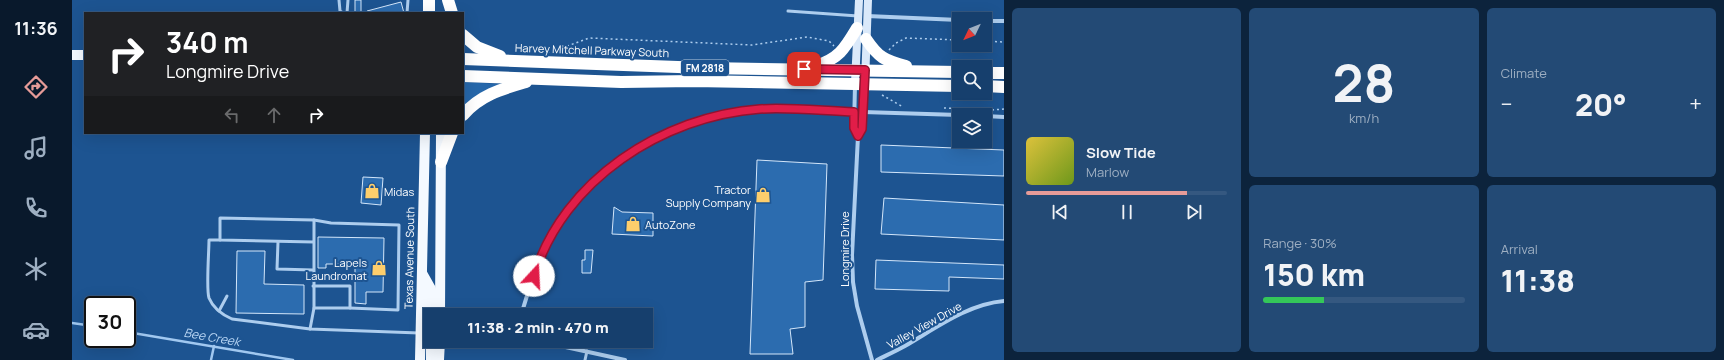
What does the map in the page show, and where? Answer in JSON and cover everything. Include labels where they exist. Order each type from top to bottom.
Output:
[{"type":"highway","points":[[429,0],[429,12]]},
{"type":"highway","points":[[443,0],[443,12]]},
{"type":"highway","points":[[448,0],[452,12]]},
{"type":"highway","points":[[804,69],[832,60],[841,52],[858,22]]},
{"type":"highway","points":[[464,36],[484,51],[516,60]]},
{"type":"highway","points":[[866,39],[882,58],[895,64],[924,70]]},
{"type":"highway","name":"Harvey Mitchell Parkway South","points":[[464,59],[705,68],[952,72]]},
{"type":"highway","points":[[992,72],[1004,73]]},
{"type":"highway","name":"FM 2818","points":[[464,76],[621,82],[694,81],[952,86]]},
{"type":"highway","points":[[464,114],[470,107],[491,93],[536,79]]},
{"type":"highway","points":[[992,86],[1004,87]]},
{"type":"highway","points":[[441,162],[452,134]]},
{"type":"main road","points":[[72,55],[84,55]]},
{"type":"main road","name":"Texas Avenue South","points":[[420,360],[425,134]]},
{"type":"main road","points":[[440,308],[442,134]]},
{"type":"main road","points":[[422,273],[431,289],[431,308]]},
{"type":"main road","points":[[421,333],[431,346],[431,360]]},
{"type":"main road","points":[[440,348],[440,360]]},
{"type":"street","name":"Longmire Drive","points":[[859,0],[858,22],[860,83],[863,112],[862,129],[858,136],[852,256],[853,282],[857,306],[872,360]]},
{"type":"street","name":"Longmire Drive","points":[[860,70],[866,39],[868,0]]},
{"type":"street","points":[[867,16],[952,20]]},
{"type":"street","points":[[992,21],[1004,21]]},
{"type":"street","name":"Longmire Drive","points":[[858,136],[854,128],[854,112],[860,83]]},
{"type":"street","points":[[523,308],[537,265],[548,241],[571,206],[605,172],[645,144],[692,122],[726,114],[760,109],[854,112]]},
{"type":"street","points":[[863,112],[952,116]]},
{"type":"street","points":[[992,116],[1004,117]]},
{"type":"street","name":"Valley View Drive","points":[[877,360],[903,347],[954,317],[974,308],[1004,301]]},
{"type":"street","points":[[572,348],[625,360]]},
{"type":"lane","points":[[339,0],[340,11],[342,12]]},
{"type":"lane","points":[[347,12],[348,0]]},
{"type":"lane","points":[[407,12],[408,0]]},
{"type":"lane","points":[[788,10],[858,22]]},
{"type":"lane","points":[[220,240],[220,218],[314,220],[331,223],[399,225],[398,310],[314,308]]},
{"type":"lane","points":[[310,329],[314,308],[314,220]]},
{"type":"lane","points":[[314,242],[209,240],[209,297],[224,316],[232,319],[310,329],[421,333]]},
{"type":"lane","points":[[278,242],[277,269],[313,270]]},
{"type":"lane","points":[[313,286],[350,286],[350,308]]},
{"type":"lane","points":[[219,311],[227,296]]},
{"type":"lane","points":[[585,360],[587,351]]},
{"type":"path","points":[[547,52],[554,52],[589,38],[752,45],[807,37],[829,41],[841,52]]},
{"type":"path","points":[[882,58],[896,43],[906,38],[952,40]]},
{"type":"path","points":[[992,41],[1004,42]]},
{"type":"path","points":[[876,95],[888,97],[902,107],[908,107]]},
{"type":"path","points":[[943,108],[962,108]]},
{"type":"path","points":[[992,110],[1004,109]]},
{"type":"shaded area","points":[[464,82],[501,84],[464,107]]},
{"type":"building","points":[[355,0],[361,0],[361,12],[355,12]]},
{"type":"building","points":[[401,2],[404,12],[367,12]]},
{"type":"building","points":[[881,145],[1004,150],[1004,176],[881,172]]},
{"type":"building","points":[[757,160],[827,164],[823,280],[805,282],[805,327],[790,329],[793,354],[750,354]]},
{"type":"building","name":"Midas","points":[[363,177],[383,178],[381,205],[361,203]]},
{"type":"building","points":[[884,198],[1004,205],[1004,240],[881,234]]},
{"type":"building","name":"AutoZone","points":[[614,207],[622,212],[653,213],[653,236],[612,234]]},
{"type":"building","points":[[318,237],[384,238],[383,292],[366,292],[366,304],[355,303],[355,264],[326,264],[326,268],[318,268]]},
{"type":"building","points":[[585,250],[593,250],[591,273],[582,273],[582,260],[585,260]]},
{"type":"building","points":[[237,251],[265,251],[264,284],[304,285],[304,314],[236,313]]},
{"type":"building","points":[[876,260],[1004,265],[1004,279],[949,277],[949,291],[875,289]]},
{"type":"waterway","name":"Bee Creek","points":[[72,323],[84,325]]},
{"type":"waterway","name":"Bee Creek","points":[[136,334],[293,360]]},
{"type":"waterway","points":[[211,360],[214,346]]},
{"type":"place","name":"Midas","points":[[372,191]]},
{"type":"place","name":"Tractor Supply Company","points":[[763,195]]},
{"type":"place","name":"AutoZone","points":[[633,224]]},
{"type":"place","name":"Lapels Laundromat","points":[[379,268]]},
{"type":"route","points":[[534,276],[537,265],[548,241],[571,206],[605,172],[645,144],[668,132],[692,122],[719,115],[760,109],[778,109],[854,112],[854,128],[858,136],[862,129],[865,70],[804,69]]}]
